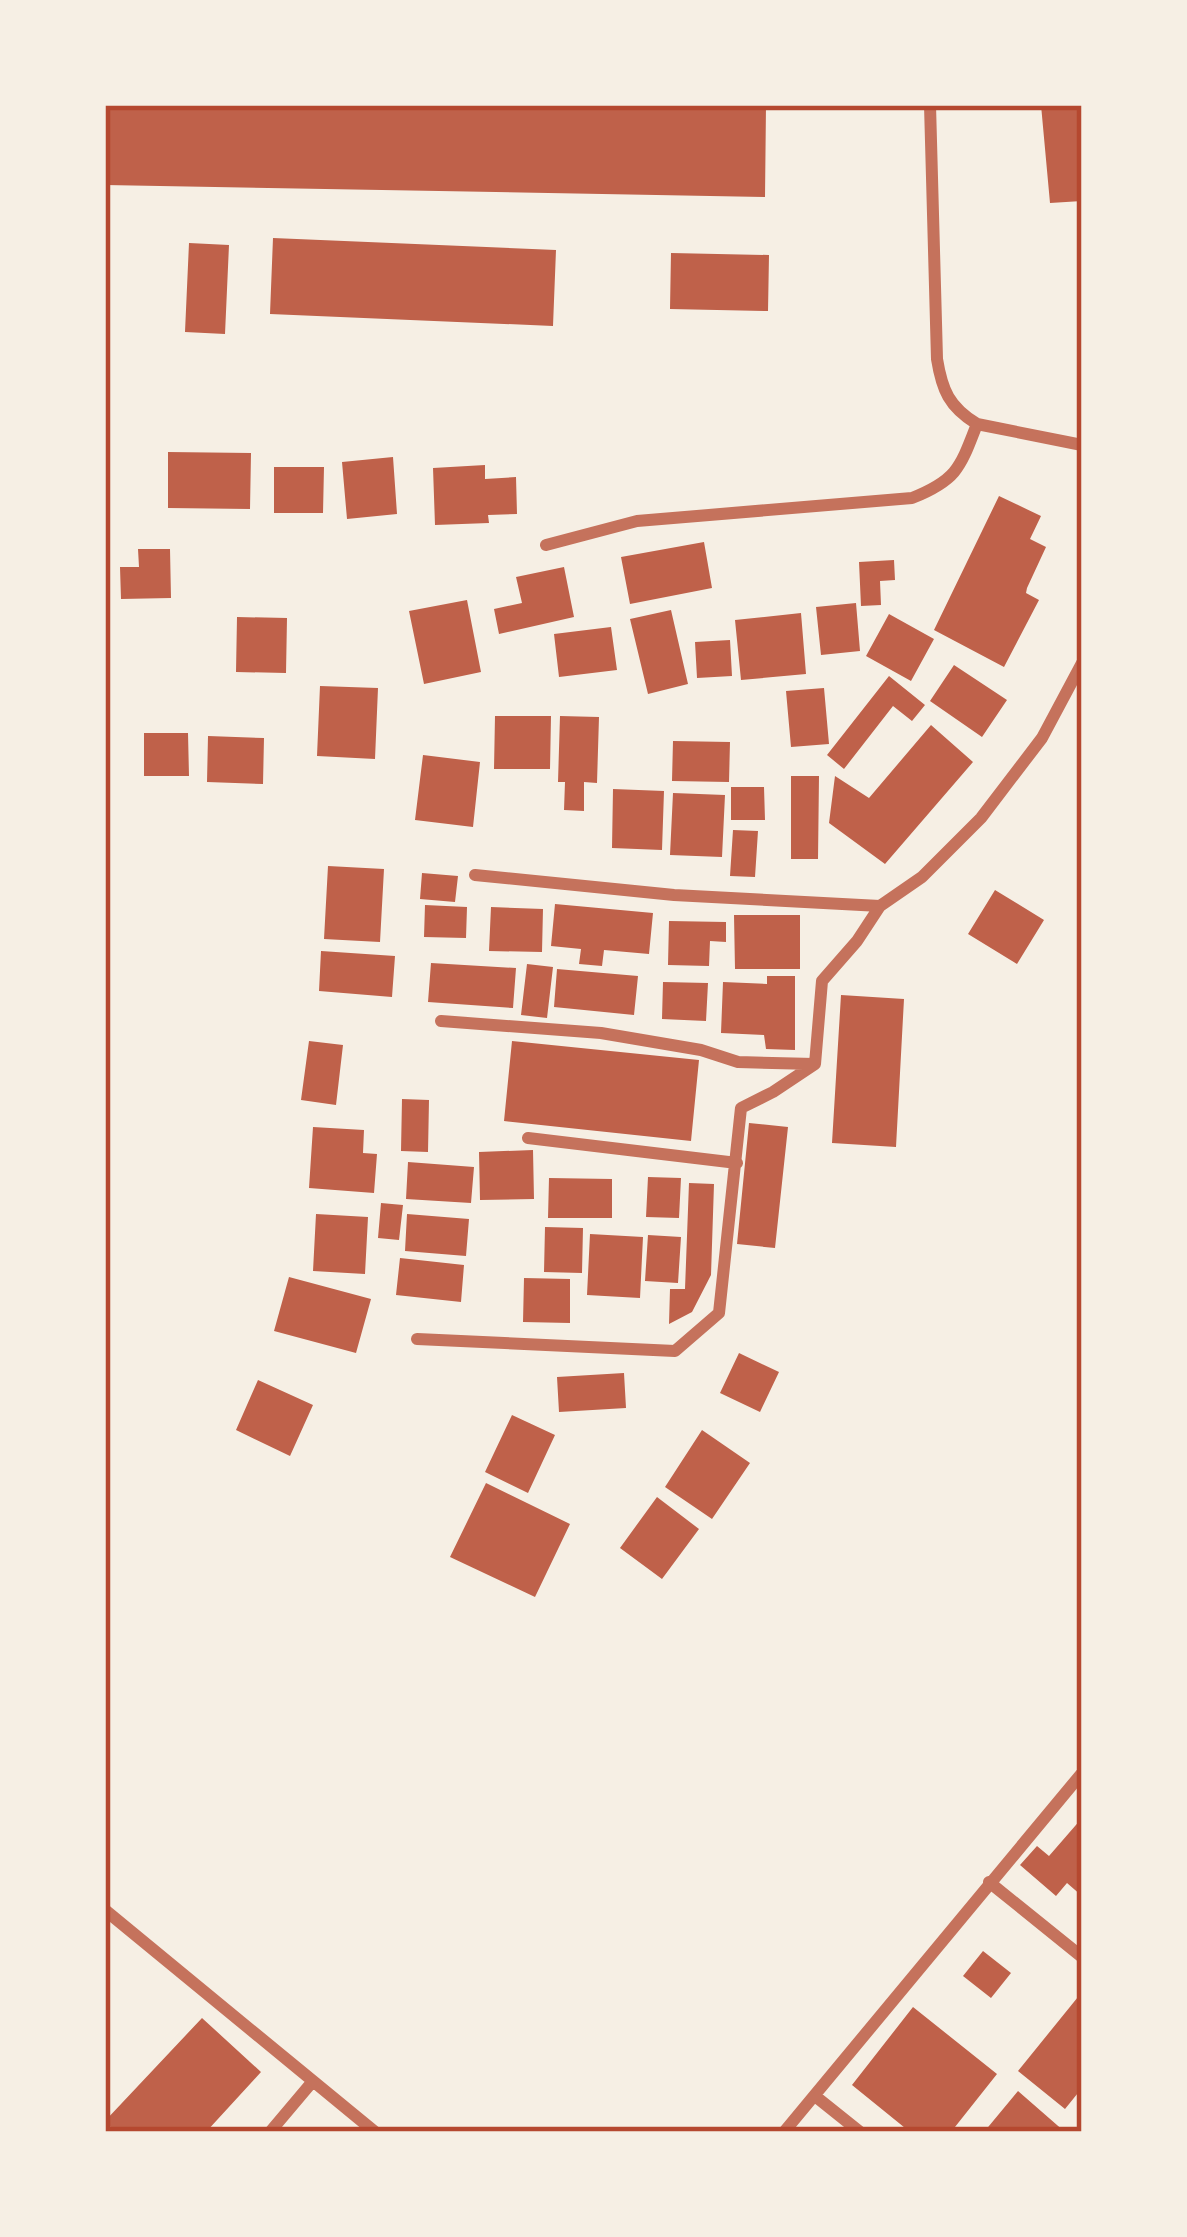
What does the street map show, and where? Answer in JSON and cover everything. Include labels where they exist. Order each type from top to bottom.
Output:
[{"type":"street","points":[[930,105],[937,359],[942,392],[976,424],[1082,445]]},
{"type":"street","points":[[546,544],[637,521],[912,498],[941,486],[959,470],[976,424]]},
{"type":"street","points":[[815,1064],[822,981],[880,906],[922,877],[981,818],[1042,738],[1082,663]]},
{"type":"street","points":[[475,875],[674,895],[880,906]]},
{"type":"street","points":[[441,1021],[601,1033],[738,1061],[815,1064]]},
{"type":"street","points":[[418,1339],[675,1351],[719,1312],[740,1108],[815,1064]]},
{"type":"street","points":[[528,1138],[737,1162]]},
{"type":"street","points":[[784,2132],[1082,1773]]},
{"type":"street","points":[[989,1882],[1082,1957]]},
{"type":"street","points":[[105,1910],[375,2132]]},
{"type":"street","points":[[270,2132],[313,2081]]},
{"type":"street","points":[[815,2096],[860,2132]]},
{"type":"building","points":[[105,105],[766,105],[765,197],[105,185]]},
{"type":"building","points":[[1041,105],[1082,105],[1082,201],[1050,203]]},
{"type":"building","points":[[273,238],[556,250],[553,326],[270,314]]},
{"type":"building","points":[[189,243],[229,245],[225,334],[185,332]]},
{"type":"building","points":[[671,253],[769,255],[768,311],[670,309]]},
{"type":"building","points":[[168,452],[251,453],[250,509],[168,508]]},
{"type":"building","points":[[393,457],[397,514],[347,519],[342,462]]},
{"type":"building","points":[[485,465],[485,479],[516,477],[517,514],[488,515],[489,523],[435,525],[433,468]]},
{"type":"building","points":[[274,467],[324,467],[323,513],[274,513]]},
{"type":"building","points":[[999,496],[1041,516],[1030,539],[1046,547],[1026,593],[1039,600],[1004,667],[934,630]]},
{"type":"building","points":[[704,542],[712,588],[630,604],[621,557]]},
{"type":"building","points":[[138,549],[170,549],[171,598],[121,599],[120,567],[139,567]]},
{"type":"building","points":[[894,560],[895,580],[880,581],[881,605],[861,606],[859,562]]},
{"type":"building","points":[[564,567],[574,617],[499,634],[494,609],[522,603],[516,577]]},
{"type":"building","points":[[467,600],[481,672],[424,684],[409,611]]},
{"type":"building","points":[[856,603],[860,651],[821,655],[816,607]]},
{"type":"building","points":[[671,610],[688,684],[648,694],[630,619]]},
{"type":"building","points":[[801,613],[806,674],[741,680],[735,620]]},
{"type":"building","points":[[889,614],[934,639],[911,681],[866,656]]},
{"type":"building","points":[[237,617],[287,618],[286,673],[236,672]]},
{"type":"building","points":[[611,627],[617,670],[559,677],[554,634]]},
{"type":"building","points":[[730,640],[732,676],[697,678],[695,642]]},
{"type":"building","points":[[954,665],[1007,700],[982,737],[930,701]]},
{"type":"building","points":[[889,676],[925,705],[912,721],[893,706],[844,769],[827,755]]},
{"type":"building","points":[[320,686],[378,688],[375,759],[317,756]]},
{"type":"building","points":[[824,688],[829,744],[791,747],[786,691]]},
{"type":"building","points":[[495,716],[551,716],[550,769],[494,769]]},
{"type":"building","points":[[560,716],[599,717],[597,783],[584,782],[584,811],[564,810],[565,782],[558,782]]},
{"type":"building","points":[[931,725],[973,762],[885,864],[829,823],[835,776],[869,798]]},
{"type":"building","points":[[144,733],[188,733],[189,776],[144,776]]},
{"type":"building","points":[[208,736],[264,738],[263,784],[207,782]]},
{"type":"building","points":[[673,741],[730,742],[729,782],[672,781]]},
{"type":"building","points":[[423,755],[480,762],[473,827],[415,820]]},
{"type":"building","points":[[791,776],[819,776],[818,859],[791,859]]},
{"type":"building","points":[[731,787],[764,787],[765,820],[731,820]]},
{"type":"building","points":[[613,789],[664,791],[662,850],[612,848]]},
{"type":"building","points":[[673,793],[725,795],[722,857],[670,855]]},
{"type":"building","points":[[733,830],[758,831],[755,877],[730,876]]},
{"type":"building","points":[[328,866],[384,869],[380,942],[324,939]]},
{"type":"building","points":[[422,873],[458,876],[455,902],[420,899]]},
{"type":"building","points":[[995,890],[1044,920],[1017,964],[968,934]]},
{"type":"building","points":[[555,904],[653,913],[649,954],[604,950],[602,966],[579,964],[581,949],[551,946]]},
{"type":"building","points":[[425,905],[467,907],[466,938],[424,937]]},
{"type":"building","points":[[491,907],[543,909],[542,952],[489,951]]},
{"type":"building","points":[[734,915],[800,915],[800,969],[735,969]]},
{"type":"building","points":[[669,921],[726,922],[726,942],[710,941],[709,966],[668,965]]},
{"type":"building","points":[[321,951],[395,956],[392,997],[319,991]]},
{"type":"building","points":[[431,963],[516,968],[513,1008],[428,1002]]},
{"type":"building","points":[[527,964],[553,967],[547,1018],[521,1015]]},
{"type":"building","points":[[557,969],[638,976],[634,1015],[554,1007]]},
{"type":"building","points":[[767,976],[795,976],[795,1050],[766,1049],[764,1035],[721,1033],[723,982],[767,984]]},
{"type":"building","points":[[663,982],[708,983],[706,1021],[662,1019]]},
{"type":"building","points":[[841,995],[904,999],[896,1147],[832,1143]]},
{"type":"building","points":[[309,1041],[343,1045],[336,1105],[301,1100]]},
{"type":"building","points":[[512,1041],[699,1060],[691,1141],[504,1121]]},
{"type":"building","points":[[402,1099],[429,1100],[428,1152],[401,1151]]},
{"type":"building","points":[[749,1123],[788,1127],[775,1248],[737,1244]]},
{"type":"building","points":[[313,1127],[364,1130],[363,1153],[377,1154],[374,1193],[309,1188]]},
{"type":"building","points":[[533,1150],[534,1199],[480,1200],[479,1152]]},
{"type":"building","points":[[408,1162],[474,1167],[471,1203],[406,1199]]},
{"type":"building","points":[[648,1177],[681,1178],[679,1218],[646,1217]]},
{"type":"building","points":[[549,1178],[612,1179],[612,1218],[548,1218]]},
{"type":"building","points":[[689,1183],[714,1184],[711,1275],[692,1312],[669,1324],[670,1289],[685,1289]]},
{"type":"building","points":[[381,1203],[403,1205],[399,1240],[378,1238]]},
{"type":"building","points":[[316,1214],[368,1217],[365,1274],[313,1271]]},
{"type":"building","points":[[407,1214],[469,1219],[466,1256],[405,1251]]},
{"type":"building","points":[[545,1227],[583,1228],[582,1273],[544,1272]]},
{"type":"building","points":[[590,1234],[643,1237],[640,1298],[587,1295]]},
{"type":"building","points":[[648,1235],[681,1237],[678,1283],[645,1281]]},
{"type":"building","points":[[400,1258],[464,1265],[461,1302],[396,1295]]},
{"type":"building","points":[[289,1277],[371,1299],[356,1353],[274,1331]]},
{"type":"building","points":[[524,1278],[570,1279],[570,1323],[523,1322]]},
{"type":"building","points":[[739,1353],[779,1372],[760,1412],[720,1393]]},
{"type":"building","points":[[624,1373],[626,1408],[559,1412],[557,1377]]},
{"type":"building","points":[[258,1380],[313,1405],[290,1456],[236,1430]]},
{"type":"building","points":[[512,1415],[555,1435],[528,1493],[485,1472]]},
{"type":"building","points":[[702,1430],[750,1463],[712,1519],[665,1487]]},
{"type":"building","points":[[486,1483],[570,1524],[535,1597],[450,1557]]},
{"type":"building","points":[[657,1497],[699,1529],[662,1579],[620,1548]]},
{"type":"building","points":[[1082,1818],[1082,1896],[1067,1883],[1056,1896],[1020,1865],[1037,1846],[1049,1856]]},
{"type":"building","points":[[983,1951],[1011,1973],[991,1998],[963,1976]]},
{"type":"building","points":[[1082,1992],[1082,2088],[1065,2109],[1018,2071]]},
{"type":"building","points":[[913,2007],[997,2074],[951,2132],[910,2132],[852,2085]]},
{"type":"building","points":[[202,2018],[261,2072],[206,2132],[115,2132],[105,2121]]},
{"type":"building","points":[[1018,2091],[1065,2132],[984,2132]]}]
